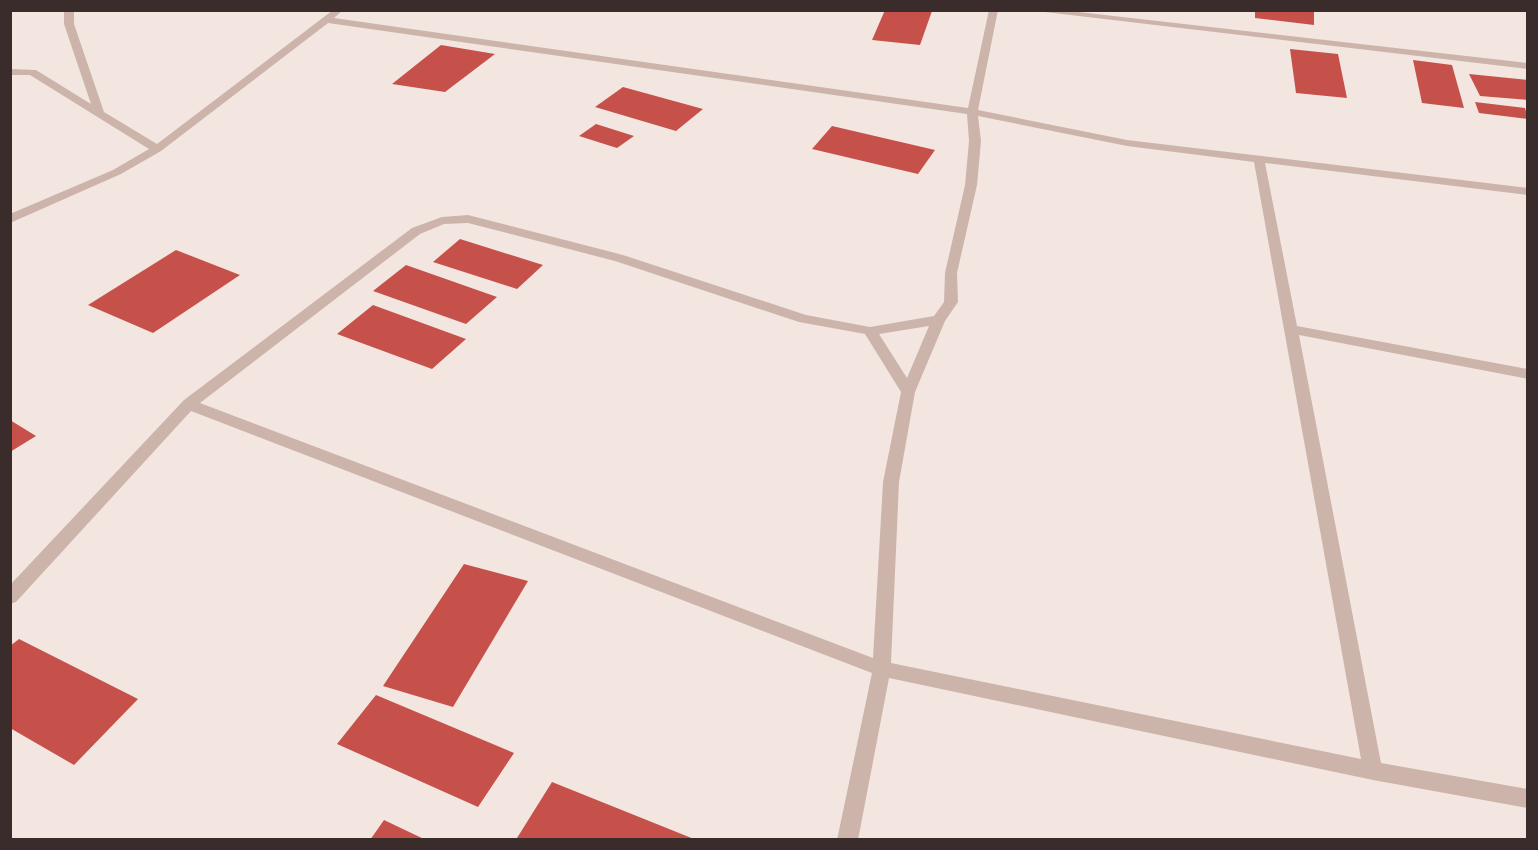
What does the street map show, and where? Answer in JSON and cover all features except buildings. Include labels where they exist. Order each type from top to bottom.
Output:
[{"type":"street","points":[[69,10],[69,24],[99,113]]},
{"type":"street","points":[[10,219],[117,172],[158,149],[339,10]]},
{"type":"street","points":[[847,840],[882,669],[891,482],[908,392],[938,321],[951,302],[951,273],[971,185],[975,141],[972,112],[994,10]]},
{"type":"street","points":[[1032,10],[1527,66]]},
{"type":"street","points":[[327,20],[972,112],[1127,143],[1527,192]]},
{"type":"street","points":[[10,72],[32,72],[158,149]]},
{"type":"street","points":[[1259,159],[1373,771]]},
{"type":"street","points":[[10,597],[189,404],[416,231],[442,221],[468,219],[501,226],[619,258],[804,318],[870,331],[938,321]]},
{"type":"street","points":[[1291,329],[1527,374]]},
{"type":"street","points":[[870,331],[908,392]]},
{"type":"street","points":[[189,404],[882,669],[1373,771],[1527,799]]}]
